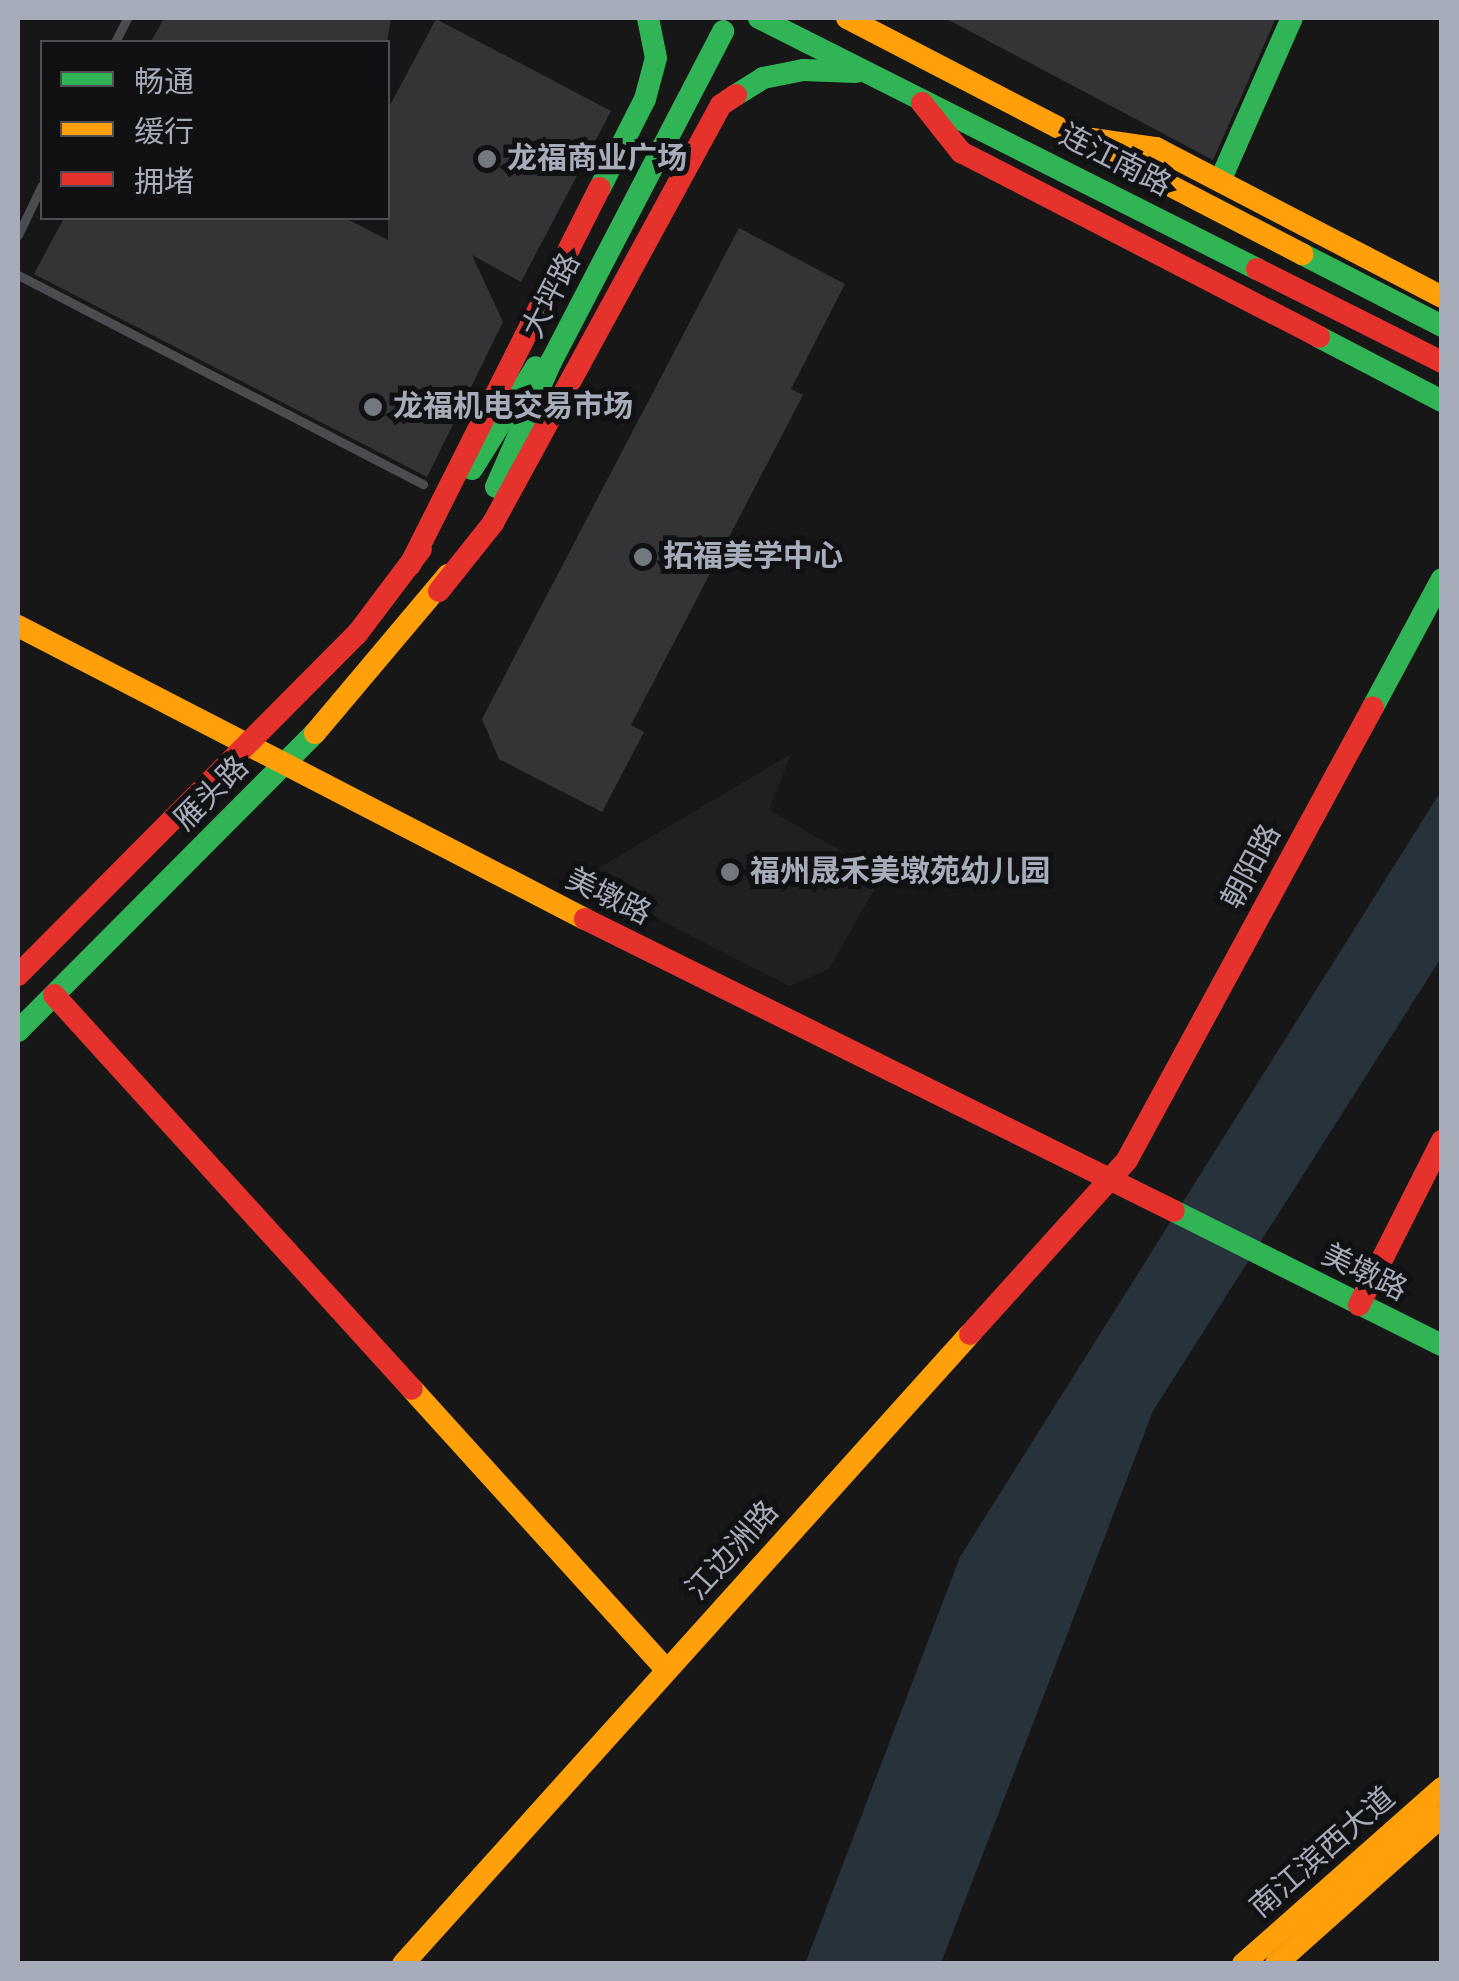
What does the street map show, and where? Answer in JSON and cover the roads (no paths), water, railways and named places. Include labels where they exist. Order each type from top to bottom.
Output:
[{"type":"main road","points":[[410,565],[645,99],[656,58],[648,18]]},
{"type":"main road","name":"连江南路","points":[[759,18],[1442,362]]},
{"type":"main road","name":"连江南路","points":[[847,18],[1442,326]]},
{"type":"main road","points":[[869,18],[892,41]]},
{"type":"main road","points":[[1220,181],[1292,18]]},
{"type":"main road","name":"大坪路","points":[[410,565],[542,358],[719,29],[439,590]]},
{"type":"main road","points":[[439,590],[494,523],[721,105],[763,78],[803,70],[880,78]]},
{"type":"main road","points":[[913,93],[961,152],[1439,399]]},
{"type":"main road","points":[[1080,137],[1156,148],[1442,296]]},
{"type":"main road","name":"雁头路","points":[[18,975],[357,634],[410,565]]},
{"type":"main road","name":"朝阳路","points":[[1111,1180],[1143,1136],[1442,579]]},
{"type":"main road","name":"雁头路","points":[[18,1032],[374,672],[439,590]]},
{"type":"main road","name":"美墩路","points":[[18,626],[283,766],[1442,1345]]},
{"type":"main road","points":[[54,994],[666,1669]]},
{"type":"main road","points":[[1359,1305],[1442,1140]]},
{"type":"main road","name":"江边洲路","points":[[403,1964],[1111,1180]]},
{"type":"main road","name":"南江滨西大道","points":[[1243,1964],[1442,1788]]},
{"type":"main road","name":"南江滨西大道","points":[[1276,1964],[1442,1816]]},
{"type":"lane","points":[[116,40],[128,18]]},
{"type":"lane","points":[[18,235],[40,190]]},
{"type":"lane","points":[[18,275],[423,484]]},
{"type":"place","name":"龙福商业广场","points":[[487,159]]},
{"type":"place","name":"龙福机电交易市场","points":[[373,407]]},
{"type":"place","name":"拓福美学中心","points":[[643,557]]},
{"type":"place","name":"福州晟禾美墩苑幼儿园","points":[[730,872]]}]
